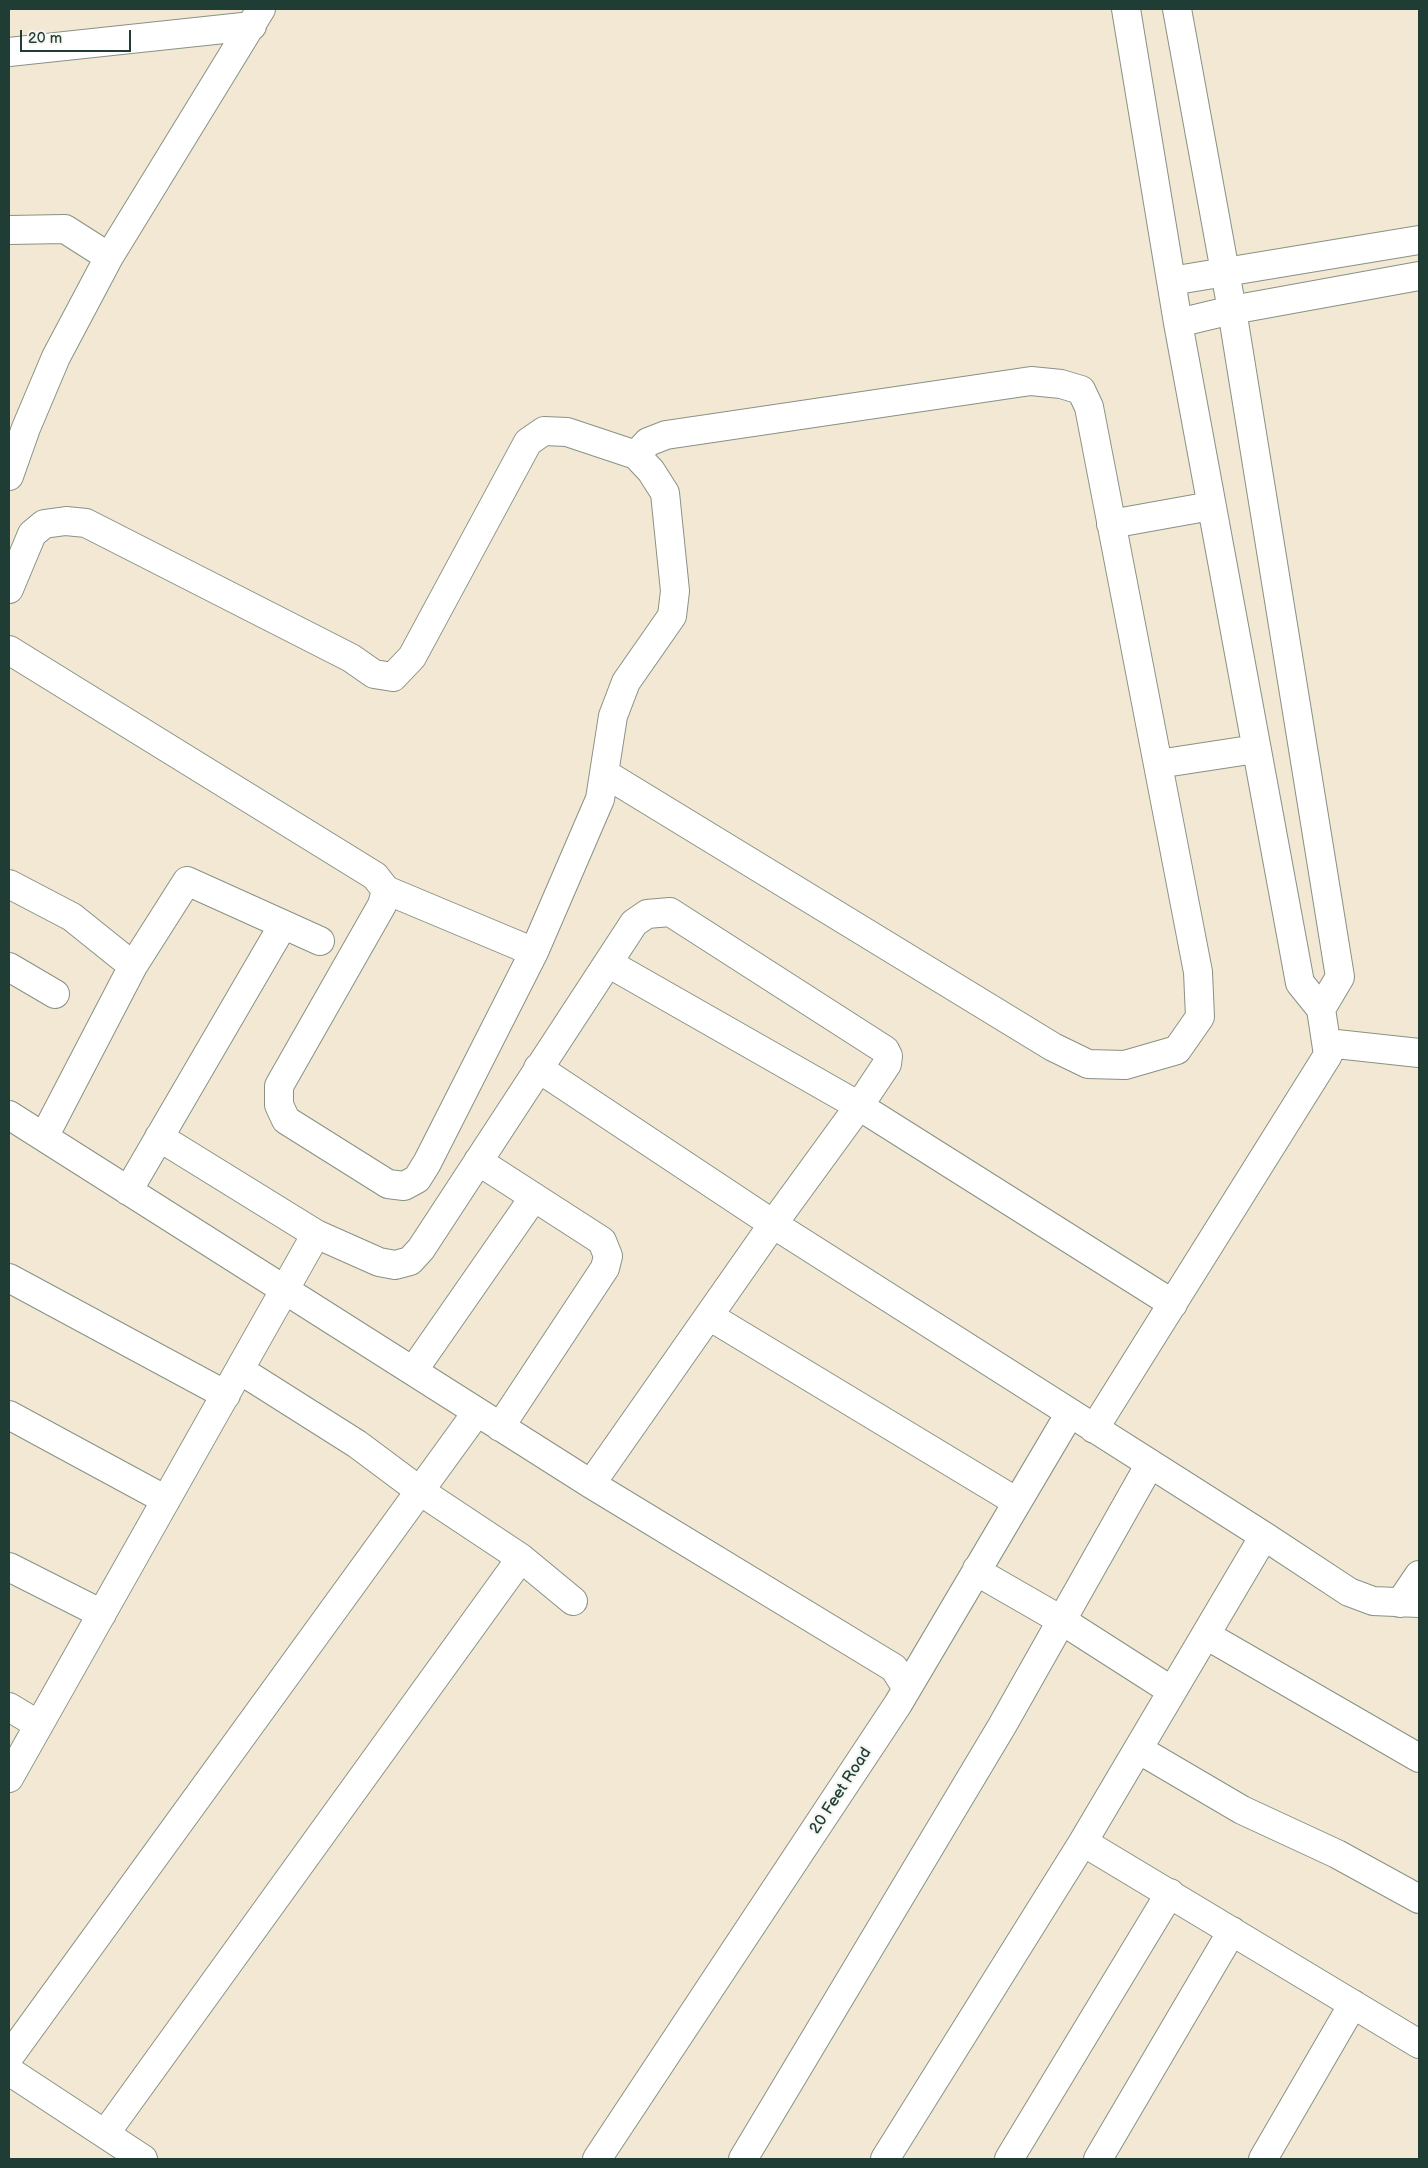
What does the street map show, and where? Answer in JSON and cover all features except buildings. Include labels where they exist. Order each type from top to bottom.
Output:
[{"type":"street","points":[[1094,1429],[1328,1055],[1321,1009],[1300,984],[1178,323],[1126,9]]},
{"type":"street","points":[[1177,9],[1232,310],[1340,977],[1321,1009]]},
{"type":"street","points":[[9,52],[257,17]]},
{"type":"street","points":[[9,476],[26,428],[56,357],[109,257],[257,17]]},
{"type":"street","points":[[9,230],[65,229],[109,257]]},
{"type":"street","points":[[1172,281],[1419,240]]},
{"type":"street","points":[[1178,323],[1232,310],[1419,276]]},
{"type":"street","points":[[604,773],[1053,1047],[1088,1064],[1125,1066],[1177,1050],[1200,1017],[1198,972],[1089,407],[1081,390],[1061,384],[1031,382],[666,435],[648,442],[636,455]]},
{"type":"street","points":[[9,589],[32,534],[44,524],[66,521],[86,523],[351,658],[374,674],[393,677],[412,657],[528,442],[544,431],[567,432],[636,455],[651,471],[665,493],[675,591],[672,616],[626,682],[612,716],[600,800],[534,952],[422,1171],[417,1179],[404,1186],[388,1184],[286,1120],[279,1105],[279,1086],[382,905],[386,890]]},
{"type":"street","points":[[1111,524],[1212,506]]},
{"type":"street","points":[[9,650],[375,876],[386,890],[534,952]]},
{"type":"street","points":[[1158,764],[1256,749]]},
{"type":"street","points":[[44,1137],[133,966],[186,881],[320,941]]},
{"type":"street","points":[[9,884],[72,917],[133,966]]},
{"type":"street","points":[[159,1137],[316,1234],[379,1262],[395,1265],[410,1261],[420,1249],[634,923],[647,914],[670,912],[885,1050],[888,1056],[887,1064],[859,1106],[591,1484]]},
{"type":"street","points":[[128,1191],[283,925]]},
{"type":"street","points":[[608,962],[859,1106],[1173,1304]]},
{"type":"street","points":[[9,967],[55,994]]},
{"type":"street","points":[[1327,1043],[1419,1053]]},
{"type":"street","points":[[538,1068],[774,1224],[1349,1592],[1373,1601],[1410,1603],[1419,1575]]},
{"type":"street","points":[[9,1115],[591,1484],[894,1668],[906,1687]]},
{"type":"street","points":[[478,1161],[602,1241],[608,1256],[605,1268],[500,1427]]},
{"type":"street","points":[[413,1371],[534,1197]]},
{"type":"street","points":[[9,1778],[316,1234]]},
{"type":"street","points":[[9,1278],[226,1395]]},
{"type":"street","points":[[709,1316],[1017,1502]]},
{"type":"street","points":[[240,1370],[357,1444],[420,1491],[521,1558],[573,1601]]},
{"type":"street","points":[[9,2057],[477,1412]]},
{"type":"street","name":"20 Feet Road","points":[[597,2159],[898,1704],[906,1687],[1070,1413]]},
{"type":"street","points":[[9,1415],[166,1500]]},
{"type":"street","points":[[743,2159],[1002,1726],[1150,1464]]},
{"type":"street","points":[[885,2159],[1083,1842],[1264,1536]]},
{"type":"street","points":[[105,2134],[521,1558]]},
{"type":"street","points":[[9,1567],[102,1614]]},
{"type":"street","points":[[977,1569],[981,1574],[1061,1620],[1172,1691]]},
{"type":"street","points":[[1206,1635],[1419,1758]]},
{"type":"street","points":[[9,1707],[39,1725]]},
{"type":"street","points":[[1138,1748],[1242,1810],[1338,1854],[1419,1899]]},
{"type":"street","points":[[1083,1842],[1419,2044]]},
{"type":"street","points":[[1009,2159],[1170,1894]]},
{"type":"street","points":[[1098,2159],[1232,1931]]},
{"type":"street","points":[[1263,2159],[1353,2004]]},
{"type":"street","points":[[9,2071],[143,2159]]}]
